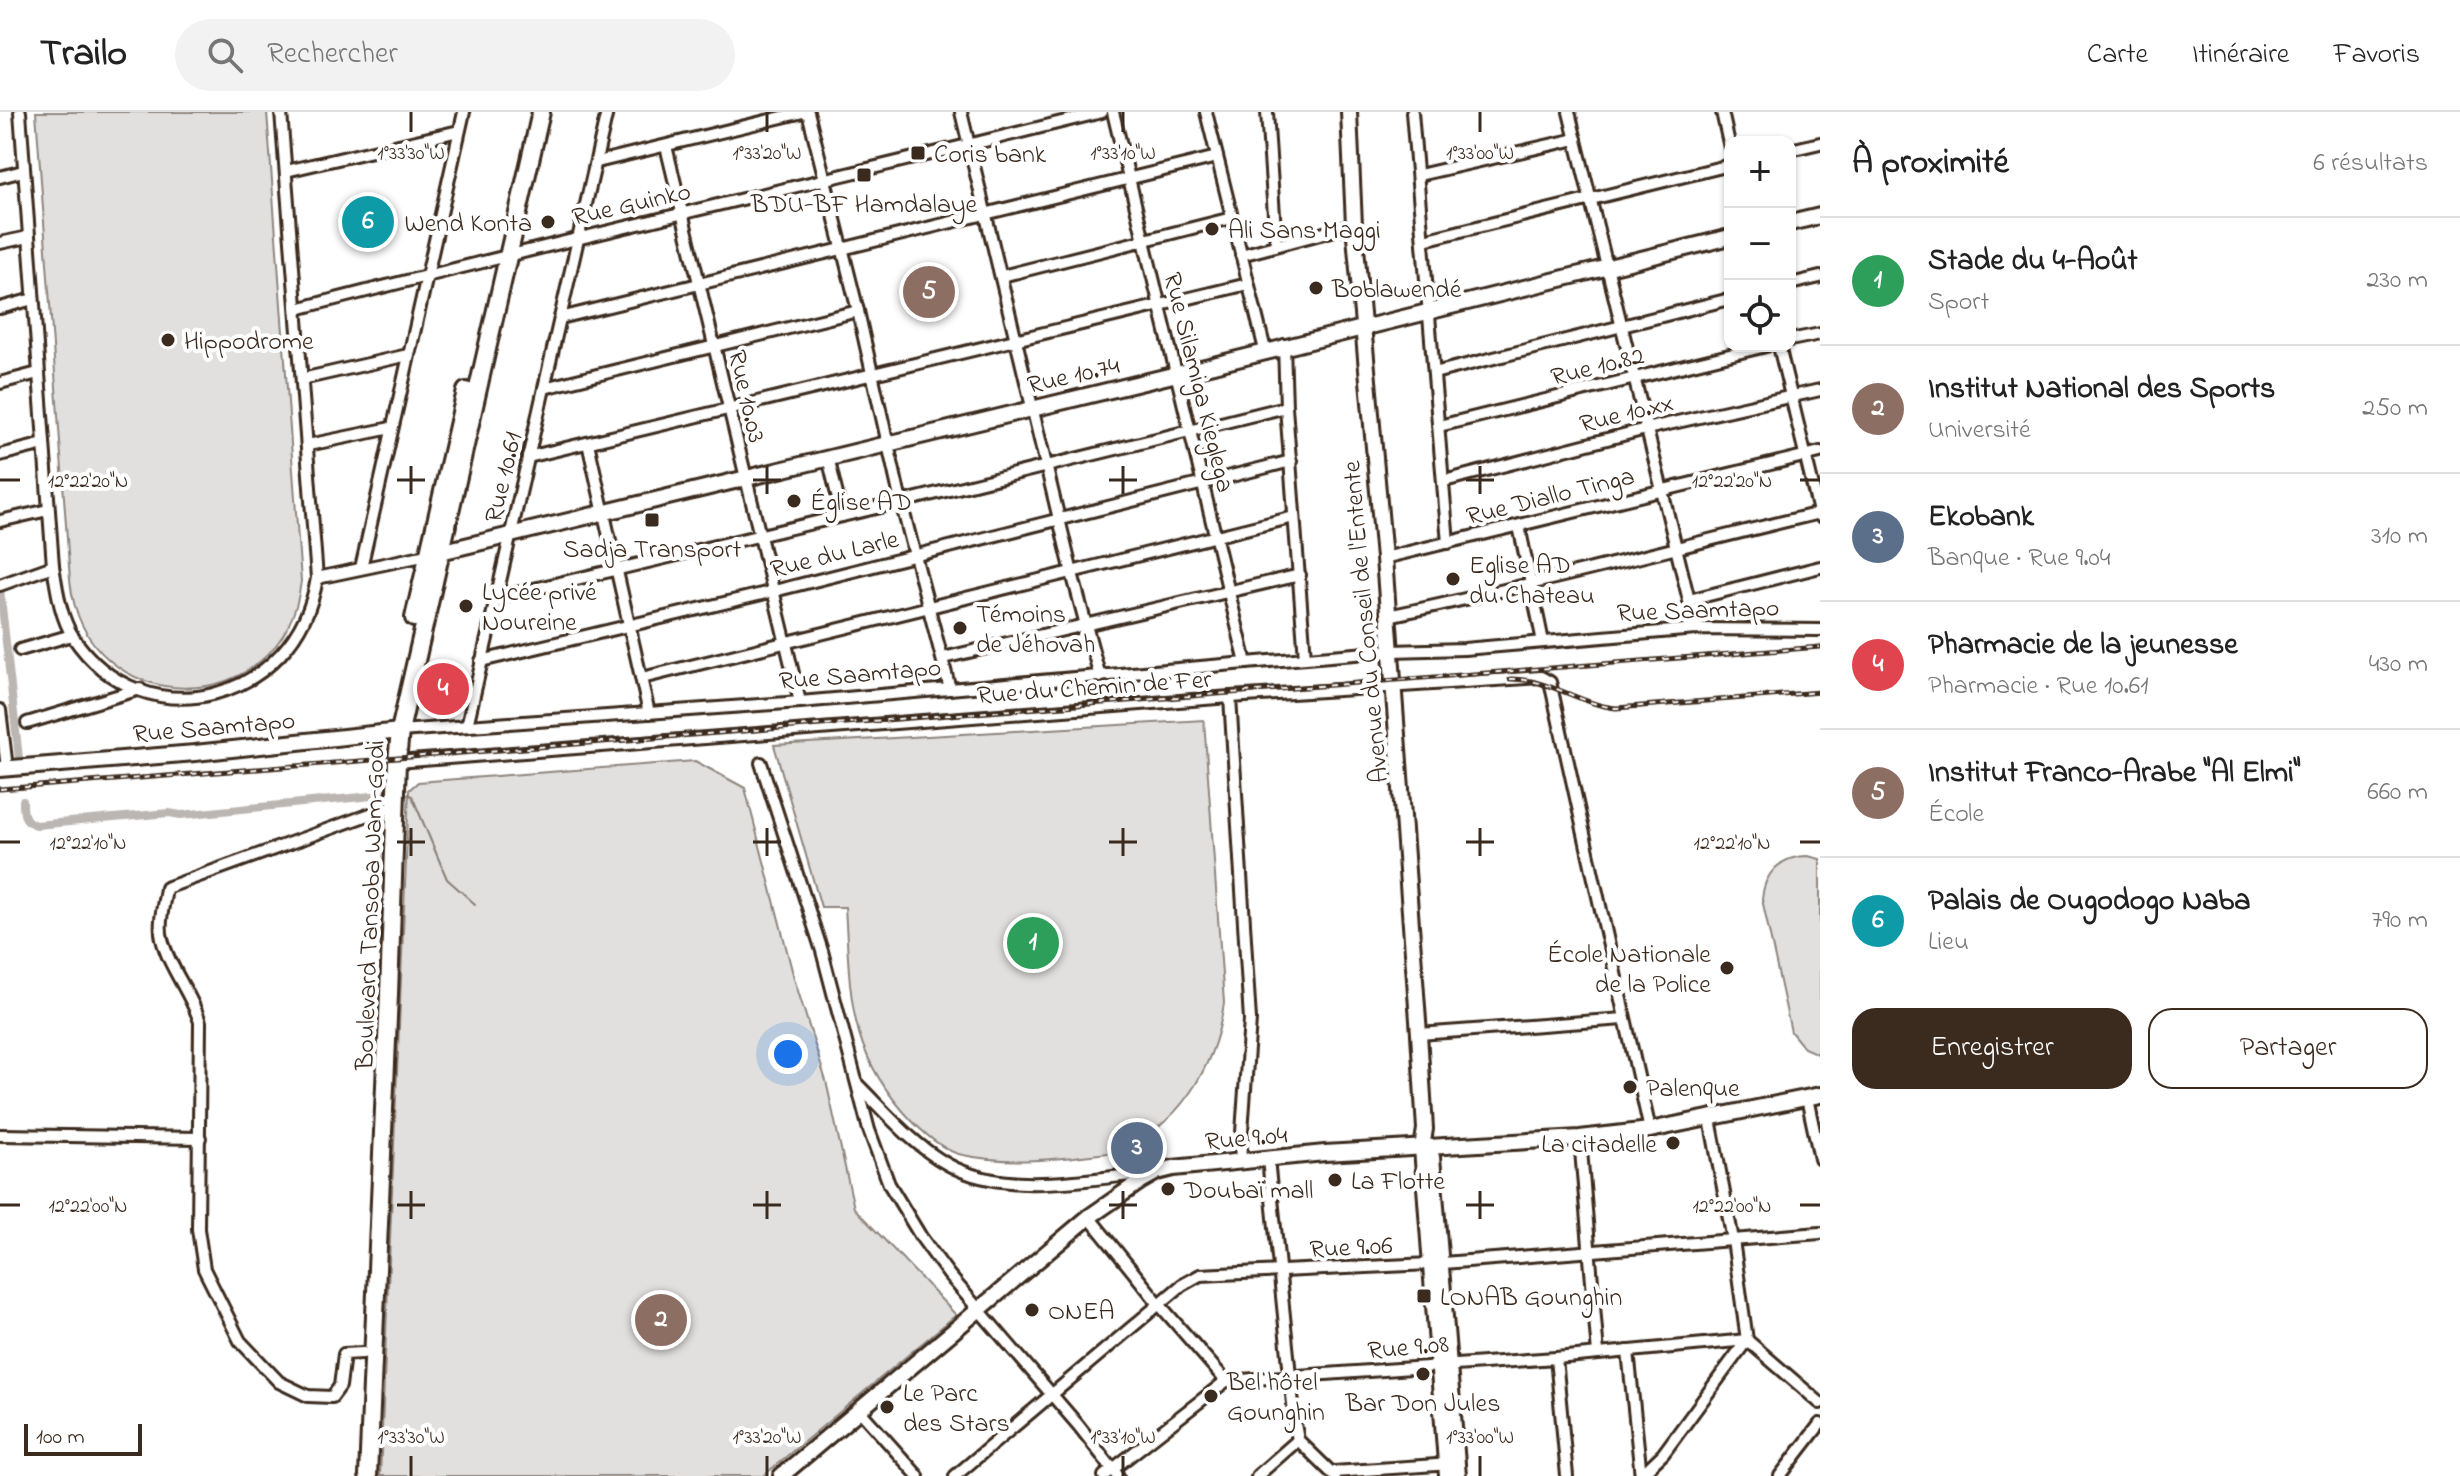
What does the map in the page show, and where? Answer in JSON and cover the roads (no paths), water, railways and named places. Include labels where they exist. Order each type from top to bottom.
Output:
[{"type":"main road","name":"Boulevard Tansoba Wam-Godi","points":[[358,1476],[387,808],[395,731],[502,258],[531,112]]},
{"type":"main road","name":"Boulevard Tansoba Wam-Godi","points":[[502,258],[541,112]]},
{"type":"main road","name":"Avenue du Conseil de l'Entente","points":[[1349,112],[1354,225],[1384,558],[1452,1470]]},
{"type":"main road","points":[[1796,222],[1820,216]]},
{"type":"main road","name":"Rue 10.74","points":[[434,554],[1724,238]]},
{"type":"main road","name":"Boulevard Tansoba Wam-Godi","points":[[368,1476],[389,994],[397,762],[395,731]]},
{"type":"main road","name":"Rue Saamtapo","points":[[3,769],[268,746],[395,731]]},
{"type":"main road","name":"Rue 9.04","points":[[781,1476],[1089,1217],[1128,1188],[1157,1172],[1240,1160],[1580,1138],[1650,1130],[1814,1097]]},
{"type":"street","points":[[20,112],[48,510],[53,566],[63,616],[72,635],[101,667],[123,682],[172,697],[198,697],[236,687],[259,675],[279,659],[302,628],[317,578],[281,112]]},
{"type":"street","points":[[361,568],[464,112]]},
{"type":"street","name":"Rue 10.61","points":[[467,726],[607,112]]},
{"type":"street","points":[[597,162],[805,112],[826,180],[886,442],[950,689]]},
{"type":"street","points":[[961,112],[1100,677]]},
{"type":"street","name":"Rue Guinko","points":[[297,309],[580,237],[1102,112]]},
{"type":"street","name":"Rue Silamiga Kieglega","points":[[1113,112],[1246,663]]},
{"type":"street","points":[[1206,112],[1265,350]]},
{"type":"street","points":[[1267,112],[1276,245]]},
{"type":"street","points":[[1412,112],[1448,543]]},
{"type":"street","points":[[1569,112],[1696,629]]},
{"type":"street","points":[[1722,112],[1727,136]]},
{"type":"street","points":[[286,171],[459,131]]},
{"type":"street","points":[[1419,175],[1576,139]]},
{"type":"street","points":[[1796,149],[1820,143]]},
{"type":"street","name":"Rue 10.03","points":[[666,146],[800,702]]},
{"type":"street","points":[[560,318],[1217,157]]},
{"type":"street","points":[[1424,240],[1724,166]]},
{"type":"street","points":[[0,177],[23,171]]},
{"type":"street","points":[[1002,276],[1232,218]]},
{"type":"street","points":[[1241,255],[1354,225]]},
{"type":"street","points":[[0,243],[28,237]]},
{"type":"street","points":[[1796,283],[1820,277]]},
{"type":"street","points":[[528,457],[1248,284]]},
{"type":"street","points":[[0,308],[33,299]]},
{"type":"street","points":[[1434,373],[1724,301]]},
{"type":"street","points":[[544,388],[858,311]]},
{"type":"street","points":[[1796,339],[1820,334]]},
{"type":"street","points":[[1284,345],[1305,658]]},
{"type":"street","name":"Rue 10.82","points":[[1439,426],[1742,352]]},
{"type":"street","points":[[1388,616],[1531,585],[1675,547],[1820,514],[1780,352]]},
{"type":"street","points":[[302,379],[408,355]]},
{"type":"street","points":[[0,383],[38,373]]},
{"type":"street","name":"Rue 10.xx","points":[[1444,481],[1646,429],[1820,390]]},
{"type":"street","points":[[496,598],[1286,407]]},
{"type":"street","points":[[308,445],[391,428]]},
{"type":"street","points":[[588,443],[649,713]]},
{"type":"street","points":[[0,455],[44,444]]},
{"type":"street","name":"Rue Diallo Tinga","points":[[1384,558],[1820,452]]},
{"type":"street","points":[[828,457],[842,516]]},
{"type":"street","name":"Rue du Larle","points":[[481,661],[1291,461]]},
{"type":"street","points":[[0,521],[48,510]]},
{"type":"street","points":[[642,678],[1294,517]]},
{"type":"street","points":[[1519,526],[1543,642]]},
{"type":"street","points":[[317,578],[434,554]]},
{"type":"street","points":[[0,585],[53,566]]},
{"type":"street","points":[[1689,600],[1820,567]]},
{"type":"street","points":[[943,658],[1300,575]]},
{"type":"street","name":"Rue Saamtapo","points":[[395,731],[800,702],[1305,658],[1464,649],[1696,629],[1820,630]]},
{"type":"street","points":[[20,650],[72,635]]},
{"type":"street","name":"Rue du Chemin de Fer","points":[[397,762],[1535,676],[1547,679],[1551,686],[1624,1019]]},
{"type":"street","points":[[27,723],[140,689]]},
{"type":"street","points":[[1230,697],[1250,1020],[1240,1160]]},
{"type":"street","points":[[0,710],[3,769]]},
{"type":"street","points":[[761,763],[822,951],[869,1130],[889,1184],[921,1237],[1052,1396],[1111,1474],[1226,1381],[1089,1217]]},
{"type":"street","points":[[363,1353],[344,1354],[340,1386],[332,1397],[308,1396],[279,1382],[240,1341],[204,1269],[198,1229],[200,1022],[196,1007],[162,940],[161,927],[166,888],[387,808]]},
{"type":"street","points":[[1419,1034],[1624,1019],[1650,1130]]},
{"type":"street","points":[[857,1085],[923,1148],[947,1165],[982,1179],[1014,1183],[1157,1172]]},
{"type":"street","points":[[1814,1097],[1820,1159]]},
{"type":"street","points":[[1710,1119],[1733,1240],[1747,1340],[1820,1403]]},
{"type":"street","points":[[0,1135],[200,1138]]},
{"type":"street","points":[[1580,1138],[1598,1354]]},
{"type":"street","points":[[1268,1159],[1298,1440],[1334,1474],[1452,1470]]},
{"type":"street","name":"Rue 9.06","points":[[955,1476],[1182,1285],[1200,1275],[1436,1263],[1820,1233]]},
{"type":"street","points":[[1641,1476],[1663,1454],[1747,1340]]},
{"type":"street","name":"Rue 9.08","points":[[1226,1381],[1556,1358],[1747,1340]]},
{"type":"street","points":[[1628,1351],[1641,1476]]},
{"type":"street","points":[[1556,1358],[1567,1476]]},
{"type":"street","points":[[860,1411],[918,1476]]},
{"type":"street","points":[[1780,1476],[1820,1424]]},
{"type":"street","points":[[1257,1476],[1298,1440]]},
{"type":"waterway","points":[[0,589],[19,758]]},
{"type":"waterway","points":[[403,793],[412,796],[447,879],[475,904]]},
{"type":"waterway","points":[[23,801],[25,816],[36,825],[169,813],[181,815],[382,795]]},
{"type":"railway","points":[[0,789],[1820,647]]},
{"type":"railway","points":[[1510,679],[1537,683],[1589,702],[1616,708],[1820,692]]},
{"type":"place","name":"Coris bank","points":[[918,153]]},
{"type":"place","name":"BDU-BF Hamdalaye","points":[[864,175]]},
{"type":"place","name":"Palais de Ougodogo Naba","points":[[368,222]]},
{"type":"place","name":"Wend Konta","points":[[548,222]]},
{"type":"place","name":"Ali Sans Maggi","points":[[1212,229]]},
{"type":"place","name":"Boblawendé","points":[[1316,288]]},
{"type":"place","name":"Institut Franco-Arabe \"Al Elmi\"","points":[[929,292]]},
{"type":"place","name":"Hippodrome","points":[[168,340]]},
{"type":"place","name":"Église AD","points":[[794,501]]},
{"type":"place","name":"Sadja Transport","points":[[652,520]]},
{"type":"place","name":"Eglise AD du Chateau","points":[[1453,579]]},
{"type":"place","name":"Lycée privé Noureine","points":[[466,606]]},
{"type":"place","name":"Témoins de Jéhovah","points":[[960,628]]},
{"type":"place","name":"Pharmacie de la jeunesse","points":[[443,689]]},
{"type":"place","name":"Stade du 4-Août","points":[[1033,943]]},
{"type":"place","name":"École Nationale de la Police","points":[[1727,968]]},
{"type":"place","name":"Palenque","points":[[1630,1087]]},
{"type":"place","name":"La citadelle","points":[[1673,1143]]},
{"type":"place","name":"Ekobank","points":[[1137,1148]]},
{"type":"place","name":"La Flotte","points":[[1335,1180]]},
{"type":"place","name":"Doubaï mall","points":[[1168,1189]]},
{"type":"place","name":"LONAB Gounghin","points":[[1424,1296]]},
{"type":"place","name":"ONEA","points":[[1032,1310]]},
{"type":"place","name":"Institut National des Sports","points":[[661,1320]]},
{"type":"place","name":"Bar Don Jules","points":[[1423,1374]]},
{"type":"place","name":"Bel hôtel Gounghin","points":[[1211,1396]]},
{"type":"place","name":"Le Parc des Stars","points":[[887,1407]]}]
